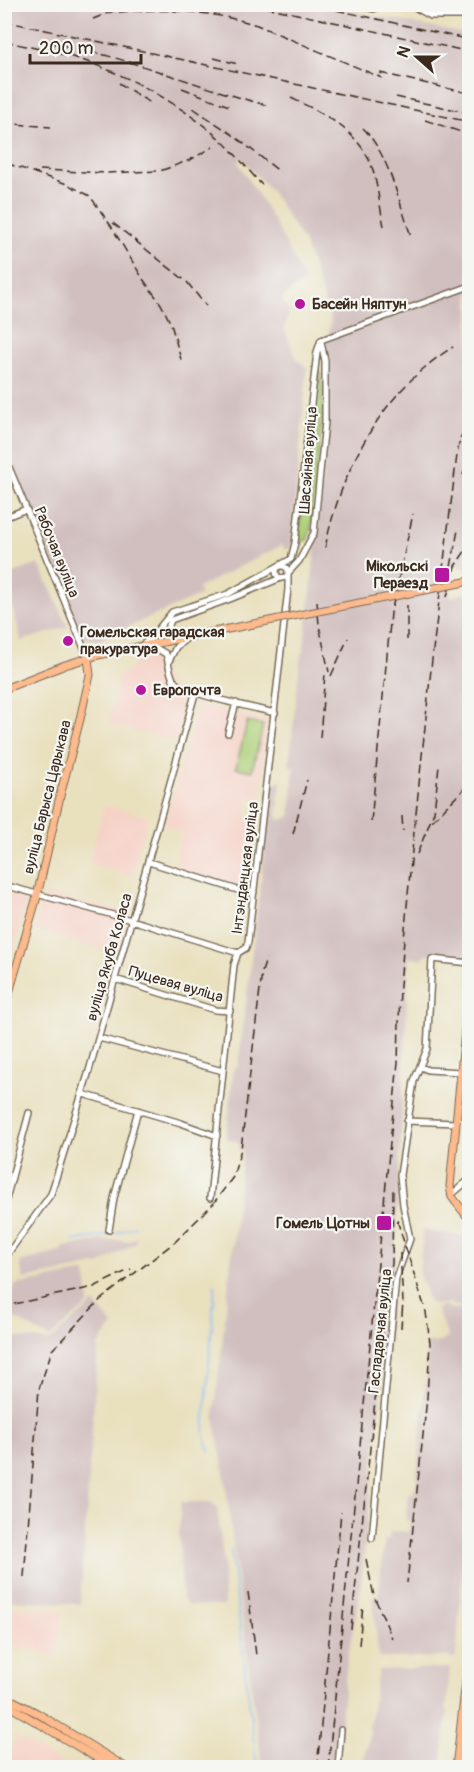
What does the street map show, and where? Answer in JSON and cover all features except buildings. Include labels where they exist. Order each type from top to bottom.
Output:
[{"type":"main road","points":[[4,689],[88,658],[470,581]]},
{"type":"main road","name":"вуліца Барыса Царыкава","points":[[4,1011],[38,894],[90,675],[88,658]]},
{"type":"main road","points":[[470,979],[450,1186],[459,1207],[470,1220]]},
{"type":"main road","points":[[456,1767],[470,1646]]},
{"type":"main road","points":[[4,1696],[37,1713],[126,1767]]},
{"type":"main road","points":[[4,1703],[114,1767]]},
{"type":"street","points":[[364,7],[374,9],[377,4]]},
{"type":"street","points":[[410,4],[431,16],[470,16]]},
{"type":"street","points":[[431,16],[432,4]]},
{"type":"street","points":[[321,340],[470,286]]},
{"type":"street","name":"Шасэйная вуліца","points":[[140,646],[150,639],[172,612],[228,594],[288,562],[294,551],[317,352],[321,340]]},
{"type":"street","name":"Шасэйная вуліца","points":[[285,576],[293,570],[314,533],[325,422],[325,360],[321,340]]},
{"type":"street","name":"Рабочая вуліца","points":[[4,455],[88,658]]},
{"type":"street","points":[[4,518],[26,509]]},
{"type":"street","points":[[279,567],[286,568],[285,576],[276,574],[279,567]]},
{"type":"street","points":[[194,636],[171,633],[168,628],[171,620],[285,576]]},
{"type":"street","name":"Інтэнданцкая вуліца","points":[[210,1198],[234,965],[238,953],[246,948],[248,942],[288,589],[285,576]]},
{"type":"street","points":[[169,661],[182,641],[194,636]]},
{"type":"street","points":[[140,646],[162,650],[169,661],[171,676],[175,683],[195,694],[275,713]]},
{"type":"street","name":"вуліца Якуба Коласа","points":[[4,1259],[51,1194],[83,1094],[195,694]]},
{"type":"street","points":[[228,733],[236,703]]},
{"type":"street","points":[[149,862],[244,892],[254,892]]},
{"type":"street","points":[[4,885],[131,920],[238,953]]},
{"type":"street","name":"Гаспадарчая вуліца","points":[[372,1538],[396,1278],[410,1239],[400,1175],[414,1081],[427,1048],[432,959],[470,963]]},
{"type":"street","name":"Пуцевая вуліца","points":[[115,979],[215,1010],[230,1011]]},
{"type":"street","points":[[99,1038],[224,1071]]},
{"type":"street","points":[[421,1067],[428,1070],[461,1072]]},
{"type":"street","points":[[460,1083],[470,1090]]},
{"type":"street","points":[[83,1094],[217,1136]]},
{"type":"street","points":[[109,1230],[114,1198],[138,1110]]},
{"type":"street","points":[[4,1207],[29,1113]]},
{"type":"street","points":[[407,1121],[456,1123]]},
{"type":"street","points":[[452,1195],[470,1179]]},
{"type":"street","points":[[338,1767],[341,1730]]},
{"type":"shaded area","points":[[5,4],[324,5],[469,35],[469,569],[449,564],[450,597],[469,592],[469,932],[466,960],[429,954],[424,955],[424,959],[409,958],[395,1266],[360,1591],[347,1662],[336,1767],[262,1767],[223,1465],[214,1417],[243,1151],[239,1150],[239,1142],[226,1139],[234,1066],[238,1067],[273,782],[281,782],[277,817],[281,820],[290,816],[294,767],[289,765],[301,653],[303,653],[311,590],[328,422],[325,347],[331,321],[305,244],[272,192],[241,158],[238,162],[272,218],[305,281],[282,298],[289,312],[284,329],[297,360],[307,368],[291,547],[286,550],[282,545],[198,588],[201,595],[98,640],[83,639],[5,443]]},
{"type":"shaded area","points":[[39,564],[68,627],[21,641],[5,576]]},
{"type":"shaded area","points":[[161,656],[168,690],[178,701],[183,714],[176,742],[108,724],[120,674],[130,671],[138,660]]},
{"type":"shaded area","points":[[199,704],[268,721],[260,798],[248,798],[247,817],[249,823],[254,826],[250,888],[232,886],[175,866],[182,831],[164,826]]},
{"type":"shaded area","points":[[104,805],[148,817],[132,875],[89,863]]},
{"type":"shaded area","points":[[5,893],[27,901],[5,979]]},
{"type":"shaded area","points":[[45,894],[130,913],[118,954],[34,930]]},
{"type":"shaded area","points":[[423,1230],[469,1237],[469,1306],[454,1306],[450,1303],[436,1305],[429,1302],[419,1274]]},
{"type":"shaded area","points":[[135,1238],[136,1242],[101,1264],[23,1279],[20,1262],[60,1252],[64,1247],[102,1240],[127,1241]]},
{"type":"shaded area","points":[[86,1272],[89,1304],[49,1338],[5,1313],[15,1285]]},
{"type":"shaded area","points":[[94,1303],[113,1325],[98,1345],[80,1604],[5,1600],[5,1336],[49,1341]]},
{"type":"shaded area","points":[[444,1305],[453,1309],[470,1309],[469,1516],[467,1516],[456,1656],[451,1659],[450,1657],[379,1658],[372,1597],[378,1595],[385,1539],[389,1539],[390,1531],[408,1532],[410,1520],[406,1520],[407,1501],[408,1494],[412,1494],[416,1486],[427,1368],[427,1343],[441,1342],[448,1337],[436,1309]]},
{"type":"shaded area","points":[[181,1502],[211,1502],[217,1507],[224,1568],[224,1606],[188,1605],[182,1597],[179,1535]]},
{"type":"shaded area","points":[[4,1607],[63,1610],[56,1656],[5,1642]]},
{"type":"shaded area","points":[[450,1668],[446,1710],[448,1711],[441,1767],[365,1768],[362,1765],[371,1730],[369,1729],[378,1670]]},
{"type":"shaded area","points":[[16,1736],[67,1767],[5,1767],[5,1755],[11,1750]]},
{"type":"green space","points":[[319,372],[321,373],[323,410],[310,532],[307,540],[300,542],[298,540],[310,442],[315,441],[319,410],[314,409]]},
{"type":"green space","points":[[247,722],[263,725],[252,771],[236,768]]},
{"type":"waterway","points":[[116,1233],[135,1226]]},
{"type":"waterway","points":[[73,1241],[108,1235]]},
{"type":"waterway","points":[[209,1451],[204,1432],[215,1285]]},
{"type":"waterway","points":[[231,1549],[257,1768]]},
{"type":"railway","points":[[252,4],[470,52]]},
{"type":"railway","points":[[310,4],[470,40]]},
{"type":"railway","points":[[93,19],[124,7]]},
{"type":"railway","points":[[119,12],[154,10],[189,12],[240,20],[382,78]]},
{"type":"railway","points":[[4,21],[470,122]]},
{"type":"railway","points":[[4,41],[76,58],[115,73],[154,92],[189,115],[222,141],[262,185]]},
{"type":"railway","points":[[50,43],[105,55],[266,105]]},
{"type":"railway","points":[[214,58],[238,64]]},
{"type":"railway","points":[[380,73],[464,92]]},
{"type":"railway","points":[[119,83],[152,104]]},
{"type":"railway","points":[[182,88],[229,106]]},
{"type":"railway","points":[[396,97],[470,113]]},
{"type":"railway","points":[[291,98],[329,118],[360,145],[373,170],[384,226]]},
{"type":"railway","points":[[193,108],[233,135],[280,172]]},
{"type":"railway","points":[[425,120],[470,135]]},
{"type":"railway","points":[[4,123],[51,127]]},
{"type":"railway","points":[[363,128],[372,138],[386,164],[411,236]]},
{"type":"railway","points":[[40,170],[106,173],[160,171],[190,160],[213,147]]},
{"type":"railway","points":[[6,163],[67,184],[90,196],[161,304],[171,324],[182,363]]},
{"type":"railway","points":[[113,223],[187,282],[206,306]]},
{"type":"railway","points":[[325,548],[342,489],[369,434],[406,385],[453,347]]},
{"type":"railway","points":[[328,1768],[398,1062],[400,985],[433,650],[457,455],[460,439],[470,417]]},
{"type":"railway","points":[[463,475],[470,455]]},
{"type":"railway","points":[[371,822],[391,613],[413,514]]},
{"type":"railway","points":[[451,567],[458,530]]},
{"type":"railway","points":[[447,597],[455,566],[470,544]]},
{"type":"railway","points":[[317,601],[319,625],[329,672]]},
{"type":"railway","points":[[407,605],[407,640]]},
{"type":"railway","points":[[331,676],[348,638]]},
{"type":"railway","points":[[320,738],[325,673]]},
{"type":"railway","points":[[417,854],[434,812],[439,766]]},
{"type":"railway","points":[[293,834],[307,780]]},
{"type":"railway","points":[[432,821],[470,783]]},
{"type":"railway","points":[[402,816],[403,831]]},
{"type":"railway","points":[[24,1577],[39,1389],[52,1350],[100,1300],[175,1242],[213,1204],[233,1177],[241,1149],[262,972],[266,959]]},
{"type":"railway","points":[[351,1629],[384,1315],[392,1263],[393,1188]]},
{"type":"railway","points":[[397,1220],[426,1312],[430,1343],[427,1398],[407,1583]]},
{"type":"railway","points":[[400,1253],[403,1302],[401,1328]]},
{"type":"railway","points":[[14,1304],[94,1287],[131,1269]]},
{"type":"railway","points":[[317,1768],[341,1512]]},
{"type":"railway","points":[[366,1559],[374,1596],[392,1638]]},
{"type":"railway","points":[[248,1592],[256,1655]]},
{"type":"railway","points":[[359,1645],[363,1605]]},
{"type":"place","name":"Басейн Няптун","points":[[300,304]]},
{"type":"place","name":"Мікольскі Пераезд","points":[[442,575]]},
{"type":"place","name":"Гомельская гарадская пракуратура","points":[[68,641]]},
{"type":"place","name":"Европочта","points":[[141,690]]},
{"type":"place","name":"Гомель Цотны","points":[[384,1223]]}]
